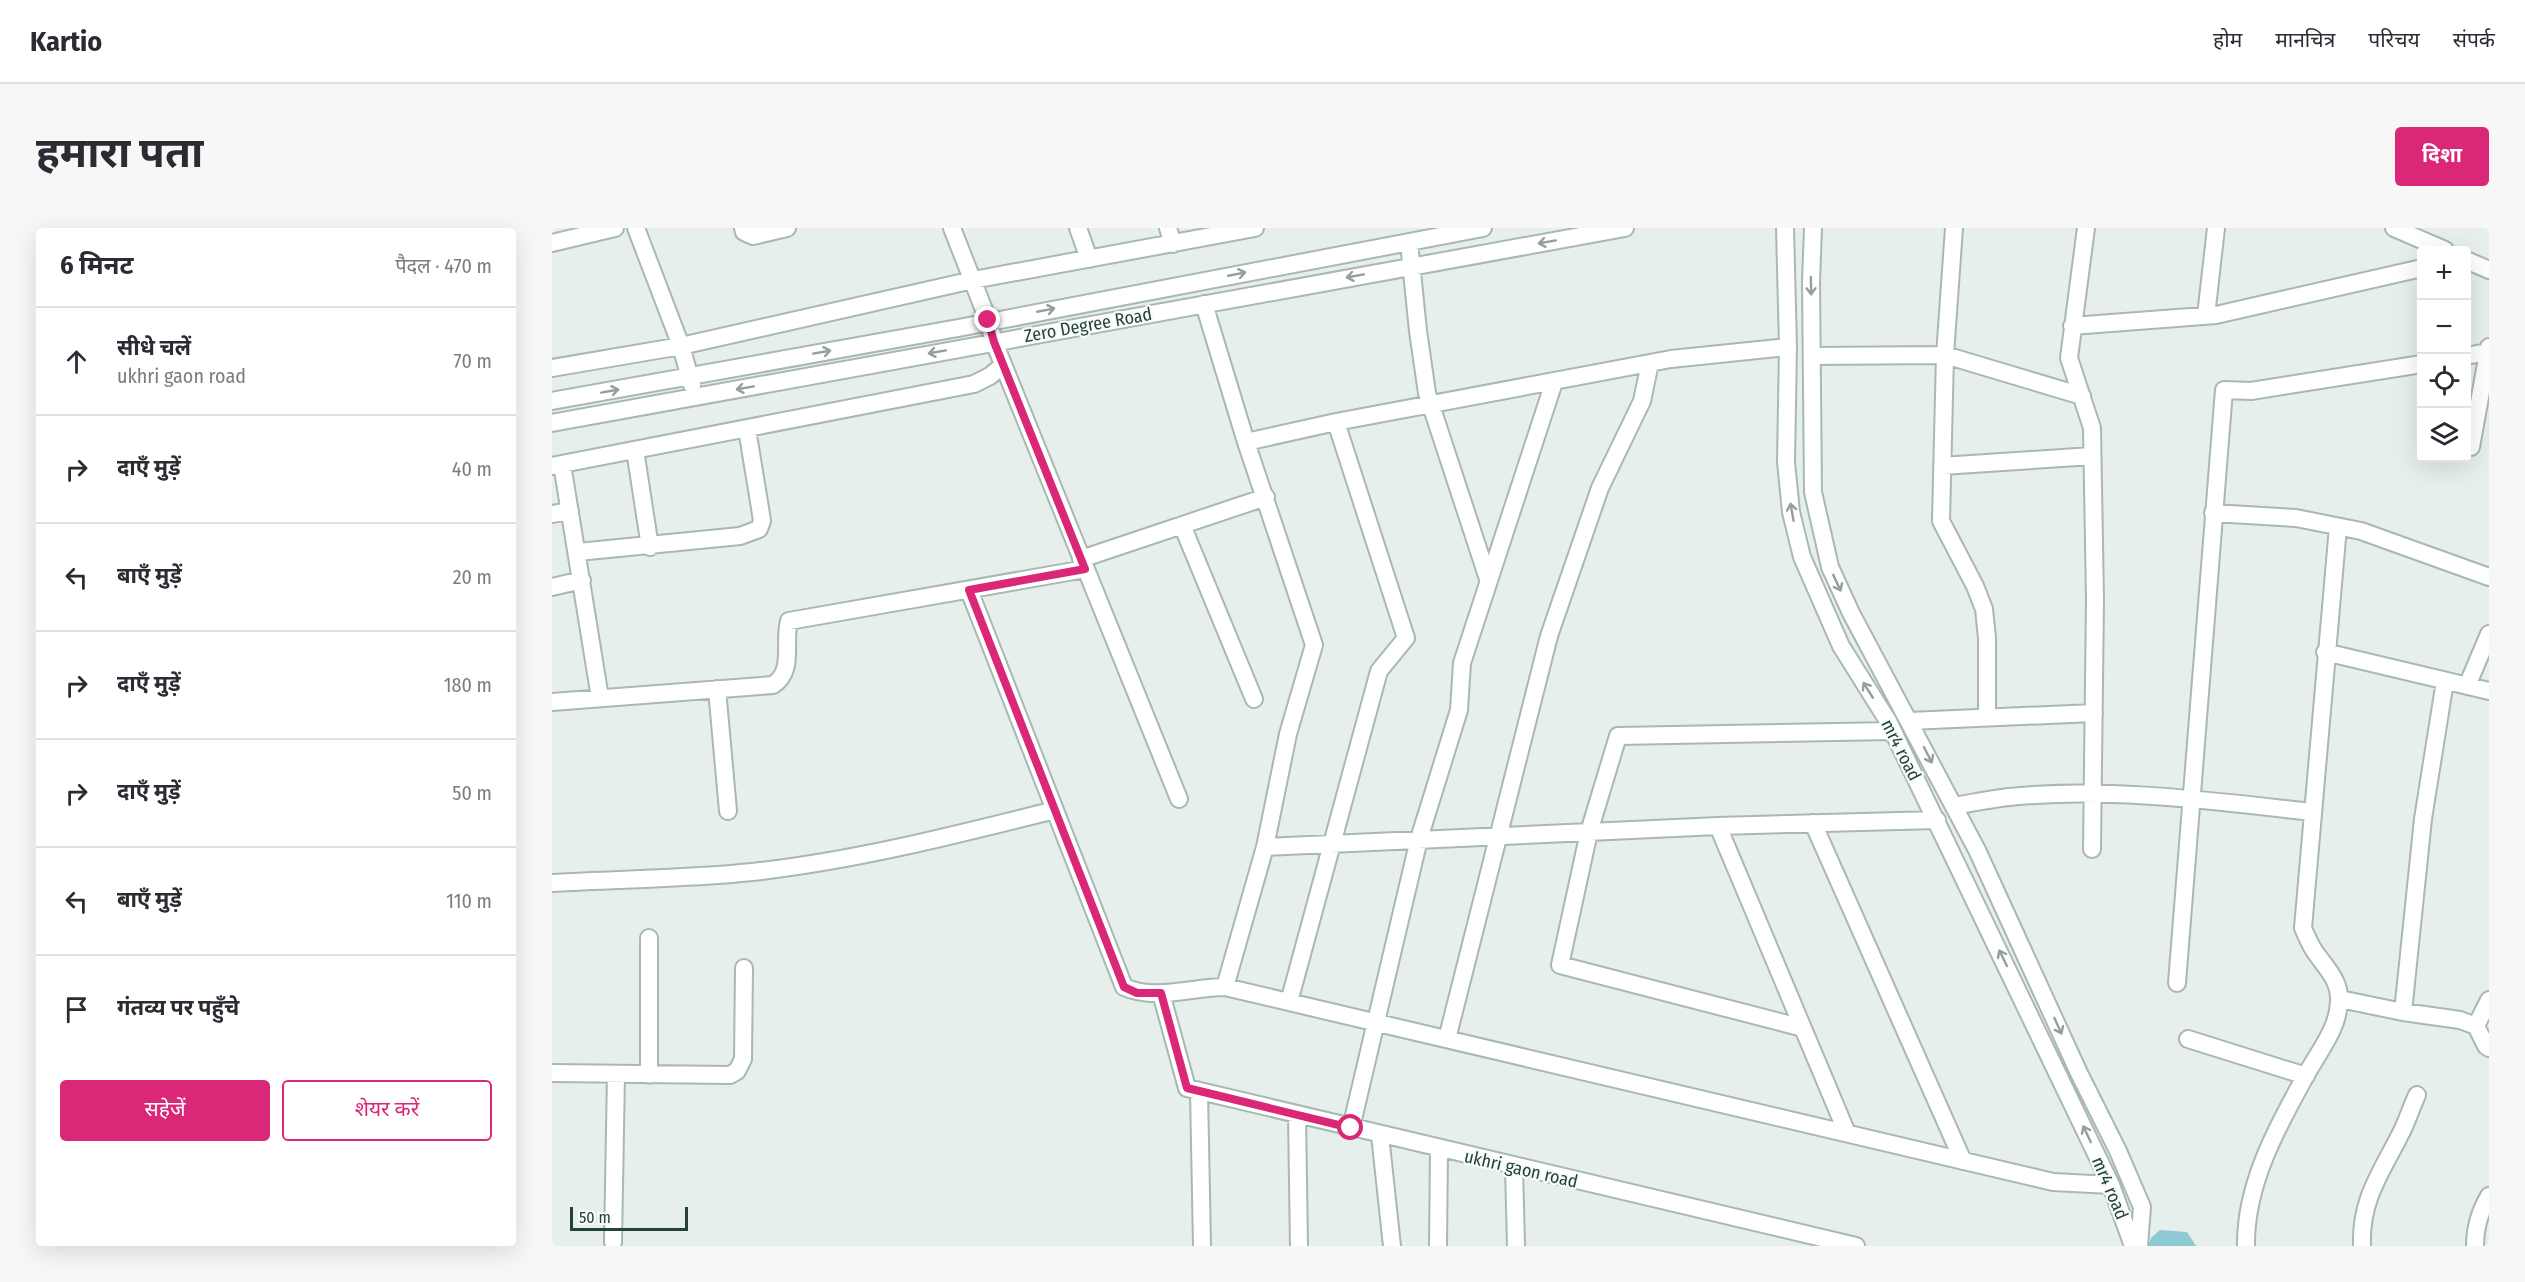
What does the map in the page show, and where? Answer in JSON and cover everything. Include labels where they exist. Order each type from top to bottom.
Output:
[{"type":"street","points":[[552,243],[615,228]]},
{"type":"street","points":[[636,228],[681,346],[695,397]]},
{"type":"street","points":[[742,228],[744,232],[753,236],[787,228]]},
{"type":"street","points":[[952,228],[974,280],[1003,365],[1179,799]]},
{"type":"street","points":[[1078,228],[1089,259]]},
{"type":"street","points":[[552,368],[681,346],[974,280],[1089,259],[1170,236],[1255,228]]},
{"type":"street","name":"Zero Degree Road","points":[[552,401],[1483,228]]},
{"type":"street","name":"Zero Degree Road","points":[[552,423],[1625,228]]},
{"type":"street","name":"mr4 road","points":[[1785,228],[1788,347],[1786,462],[1791,512],[1802,557],[1841,646],[1893,731],[1936,820],[2111,1185],[2133,1246]]},
{"type":"street","name":"mr4 road","points":[[1813,228],[1811,282],[1813,492],[1830,567],[1851,613],[1977,850],[2138,1197],[2142,1207],[2139,1246]]},
{"type":"street","points":[[1954,228],[1945,355],[1941,521],[1976,586],[1984,609],[1987,639],[1987,716]]},
{"type":"street","points":[[2086,228],[2069,358],[2092,428],[2094,713],[2092,849]]},
{"type":"street","points":[[2206,316],[2216,228]]},
{"type":"street","points":[[2394,228],[2436,246]]},
{"type":"street","points":[[1409,242],[1427,393],[1488,579]]},
{"type":"street","points":[[2471,262],[2489,270]]},
{"type":"street","points":[[2072,326],[2206,316],[2417,269]]},
{"type":"street","points":[[1204,304],[1246,442],[1314,645],[1288,734],[1265,846],[1225,987]]},
{"type":"street","points":[[1246,442],[1336,422],[1431,406],[1650,363],[1788,347]]},
{"type":"street","points":[[2471,354],[2488,349],[2471,447]]},
{"type":"street","points":[[1813,356],[1945,355],[2082,396]]},
{"type":"street","points":[[1447,1039],[1549,636],[1600,488],[1642,401],[1650,363]]},
{"type":"street","points":[[600,698],[578,552],[570,511],[557,465],[974,384],[990,376],[1003,365]]},
{"type":"street","points":[[2177,983],[2224,390],[2251,392],[2417,365]]},
{"type":"street","points":[[1351,1128],[1419,839],[1458,710],[1462,663],[1554,382]]},
{"type":"street","points":[[1289,1002],[1379,671],[1406,638],[1336,422]]},
{"type":"street","points":[[578,552],[650,547],[740,536],[759,529],[762,521],[747,429]]},
{"type":"street","points":[[635,450],[650,547]]},
{"type":"street","points":[[1942,466],[2092,456]]},
{"type":"street","points":[[552,702],[773,685],[781,680],[786,671],[785,636],[789,621],[969,590],[1083,564],[1182,525],[1266,497]]},
{"type":"street","points":[[552,514],[570,511]]},
{"type":"street","points":[[2213,513],[2296,518],[2361,531],[2489,577]]},
{"type":"street","points":[[1182,525],[1254,699]]},
{"type":"street","points":[[2246,1246],[2246,1221],[2263,1160],[2306,1076],[2333,1030],[2340,999],[2332,972],[2318,956],[2303,928],[2325,652],[2338,527]]},
{"type":"street","points":[[552,587],[582,580]]},
{"type":"street","points":[[969,590],[1124,987],[1137,993],[1225,987],[2053,1182],[2111,1185]]},
{"type":"street","points":[[2467,686],[2489,634]]},
{"type":"street","points":[[2325,652],[2489,692]]},
{"type":"street","points":[[2403,1012],[2423,819],[2445,681]]},
{"type":"street","points":[[717,689],[728,811]]},
{"type":"street","points":[[1909,721],[2094,713]]},
{"type":"street","points":[[1803,1028],[1560,965],[1589,832],[1618,736],[1893,731]]},
{"type":"street","points":[[1954,806],[2009,797],[2092,794],[2191,799],[2312,812]]},
{"type":"street","points":[[552,883],[751,872],[834,860],[932,840],[1054,810]]},
{"type":"street","points":[[1265,846],[1718,826],[1936,820]]},
{"type":"street","points":[[1813,823],[1963,1161]]},
{"type":"street","points":[[1718,826],[1847,1133]]},
{"type":"street","points":[[649,938],[649,1075]]},
{"type":"street","points":[[552,1074],[730,1075],[737,1071],[743,1059],[744,968]]},
{"type":"street","points":[[1161,993],[1193,1090],[1202,1246]]},
{"type":"street","points":[[2340,999],[2403,1012],[2460,1020],[2475,1026],[2489,1048]]},
{"type":"street","points":[[2475,1026],[2489,1000]]},
{"type":"street","points":[[2188,1039],[2306,1076]]},
{"type":"street","points":[[613,1242],[616,1074]]},
{"type":"street","name":"ukhri gaon road","points":[[1193,1090],[1856,1246]]},
{"type":"street","points":[[2362,1246],[2361,1224],[2372,1186],[2403,1129],[2417,1095]]},
{"type":"street","points":[[1297,1115],[1299,1246]]},
{"type":"street","points":[[1380,1135],[1392,1246]]},
{"type":"street","points":[[1438,1246],[1439,1149]]},
{"type":"street","points":[[1514,1167],[1516,1246]]},
{"type":"street","points":[[2475,1246],[2475,1233],[2489,1196]]},
{"type":"water","points":[[2160,1230],[2187,1232],[2196,1246],[2148,1246],[2151,1238]]},
{"type":"route","points":[[988,320],[994,342],[1085,569],[969,590],[1124,987],[1137,993],[1161,993],[1187,1088],[1351,1128]]}]
